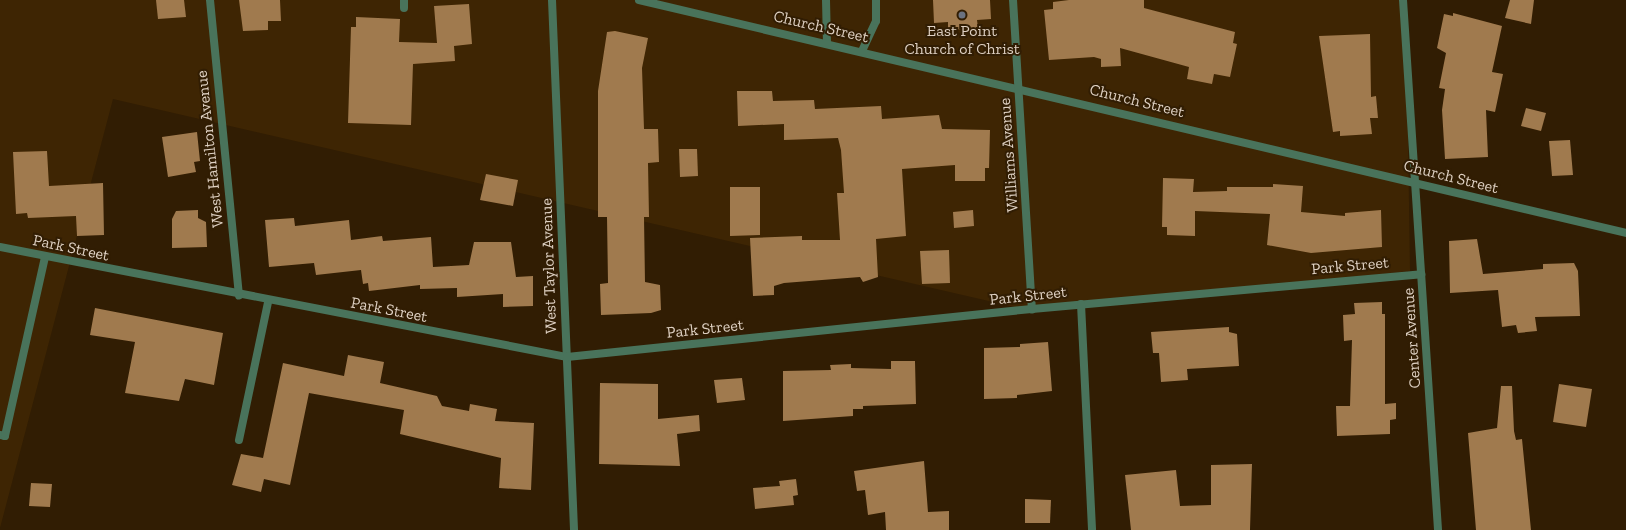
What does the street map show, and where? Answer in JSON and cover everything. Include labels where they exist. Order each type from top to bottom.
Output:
[{"type":"street","name":"West Hamilton Avenue","points":[[210,0],[239,296]]},
{"type":"street","name":"West Taylor Avenue","points":[[552,0],[574,530]]},
{"type":"street","name":"Church Street","points":[[640,0],[1018,87],[1626,233]]},
{"type":"street","points":[[826,0],[827,43]]},
{"type":"street","points":[[862,51],[876,21],[876,0]]},
{"type":"street","name":"Williams Avenue","points":[[1013,0],[1032,309]]},
{"type":"street","name":"Center Avenue","points":[[1403,0],[1438,530]]},
{"type":"street","name":"Park Street","points":[[0,247],[268,302],[567,357],[1081,304],[1421,274]]},
{"type":"street","points":[[0,435],[5,436],[45,257]]},
{"type":"street","points":[[239,440],[268,302]]},
{"type":"street","points":[[1081,304],[1092,530]]},
{"type":"shaded area","points":[[0,0],[1406,0],[1410,271],[1036,312],[113,99],[0,528]]},
{"type":"building","points":[[156,0],[184,0],[186,17],[158,19]]},
{"type":"building","points":[[239,0],[280,0],[281,21],[268,21],[268,30],[243,31]]},
{"type":"building","name":"East Point Church of Christ","points":[[933,0],[990,0],[991,19],[977,20],[978,28],[948,30],[948,22],[934,23]]},
{"type":"building","points":[[1069,0],[1144,0],[1144,8],[1235,32],[1233,43],[1237,44],[1230,77],[1214,74],[1212,84],[1187,79],[1189,67],[1120,48],[1121,66],[1101,67],[1101,59],[1094,57],[1049,60],[1044,10],[1053,9],[1053,2]]},
{"type":"building","points":[[1510,0],[1534,0],[1531,24],[1505,18]]},
{"type":"building","points":[[469,4],[472,44],[454,46],[455,61],[413,64],[411,125],[348,123],[351,27],[356,27],[356,17],[400,19],[399,42],[437,43],[434,6]]},
{"type":"building","points":[[1453,13],[1502,26],[1492,72],[1503,74],[1495,112],[1486,110],[1488,157],[1445,159],[1442,110],[1445,89],[1439,88],[1446,53],[1437,48],[1444,14],[1453,16]]},
{"type":"building","points":[[615,31],[648,38],[642,68],[644,129],[658,129],[659,162],[648,163],[649,217],[644,217],[645,282],[660,285],[661,310],[651,313],[601,315],[600,284],[608,283],[607,217],[598,217],[598,91],[607,32]]},
{"type":"building","points":[[1370,34],[1371,97],[1376,96],[1378,118],[1370,118],[1372,134],[1340,136],[1340,131],[1333,132],[1319,36]]},
{"type":"building","points":[[737,91],[772,91],[773,101],[814,100],[815,109],[881,106],[882,119],[939,115],[942,129],[990,130],[989,168],[985,168],[985,181],[955,181],[955,165],[902,169],[906,236],[876,239],[878,277],[863,282],[860,277],[784,283],[774,286],[774,295],[753,296],[750,238],[802,236],[802,240],[840,240],[837,193],[844,193],[841,150],[838,138],[784,140],[784,124],[738,126]]},
{"type":"building","points":[[1526,108],[1546,113],[1541,131],[1521,126]]},
{"type":"building","points":[[197,132],[200,161],[194,162],[196,172],[168,177],[162,137]]},
{"type":"building","points":[[1570,140],[1573,175],[1552,176],[1549,141]]},
{"type":"building","points":[[679,149],[697,149],[698,176],[680,177]]},
{"type":"building","points":[[47,151],[49,186],[103,183],[104,235],[77,236],[76,216],[28,218],[27,213],[16,214],[13,152]]},
{"type":"building","points":[[486,174],[518,180],[513,206],[480,200]]},
{"type":"building","points":[[1163,178],[1194,179],[1193,192],[1227,191],[1227,187],[1273,187],[1273,184],[1303,186],[1301,212],[1345,216],[1345,213],[1381,210],[1382,247],[1311,253],[1267,245],[1270,214],[1195,211],[1195,236],[1167,235],[1167,227],[1162,227]]},
{"type":"building","points":[[730,187],[760,187],[760,235],[730,236]]},
{"type":"building","points":[[198,210],[198,218],[206,222],[207,247],[172,248],[172,219],[176,211]]},
{"type":"building","points":[[973,210],[974,226],[954,228],[953,212]]},
{"type":"building","points":[[294,218],[295,226],[349,220],[351,240],[382,236],[383,241],[431,237],[433,267],[469,265],[474,242],[511,242],[516,277],[533,276],[533,306],[503,307],[503,294],[457,297],[457,288],[420,289],[420,285],[369,291],[368,283],[363,284],[361,270],[316,275],[314,263],[269,267],[265,220]]},
{"type":"building","points":[[1477,239],[1483,274],[1543,269],[1543,264],[1574,263],[1578,271],[1580,316],[1535,317],[1537,331],[1518,333],[1516,325],[1502,327],[1498,290],[1450,293],[1449,241]]},
{"type":"building","points":[[949,250],[950,283],[922,284],[920,251]]},
{"type":"building","points":[[1382,302],[1382,314],[1385,314],[1385,404],[1396,403],[1396,419],[1390,420],[1390,434],[1337,436],[1336,406],[1350,406],[1352,340],[1344,341],[1343,315],[1355,314],[1354,303]]},
{"type":"building","points":[[95,308],[223,333],[214,385],[185,379],[179,401],[125,393],[135,342],[90,335]]},
{"type":"building","points":[[1229,327],[1229,332],[1237,334],[1239,366],[1187,369],[1188,380],[1161,382],[1159,353],[1153,353],[1151,332]]},
{"type":"building","points":[[1048,342],[1052,391],[1017,395],[1017,398],[984,399],[984,348],[1020,347],[1020,344]]},
{"type":"building","points":[[348,355],[384,362],[380,383],[437,396],[442,406],[469,411],[470,404],[497,409],[495,421],[534,423],[531,490],[499,488],[501,458],[400,434],[404,410],[309,393],[290,485],[264,479],[261,492],[232,485],[241,454],[263,458],[283,363],[344,376]]},
{"type":"building","points":[[891,361],[915,361],[916,404],[863,406],[863,409],[853,409],[853,416],[783,421],[783,371],[831,370],[830,365],[851,364],[851,368],[891,369]]},
{"type":"building","points":[[742,378],[745,400],[717,403],[714,380]]},
{"type":"building","points":[[600,383],[658,384],[658,419],[699,415],[700,431],[677,434],[680,466],[599,464]]},
{"type":"building","points":[[1559,384],[1592,389],[1586,427],[1553,422]]},
{"type":"building","points":[[1501,386],[1512,386],[1514,431],[1516,440],[1522,439],[1531,530],[1476,530],[1468,433],[1497,428]]},
{"type":"building","points":[[924,461],[928,512],[949,511],[949,530],[886,530],[885,512],[868,515],[865,490],[857,491],[854,471]]},
{"type":"building","points":[[1252,464],[1250,530],[1131,530],[1125,475],[1176,470],[1180,506],[1211,505],[1211,465]]},
{"type":"building","points":[[796,479],[798,495],[793,496],[794,505],[755,509],[753,488],[780,486],[779,481]]},
{"type":"building","points":[[31,483],[52,484],[50,507],[29,506]]},
{"type":"building","points":[[1025,499],[1051,500],[1050,523],[1025,523]]},
{"type":"place","name":"East Point Church of Christ","points":[[962,15]]}]
